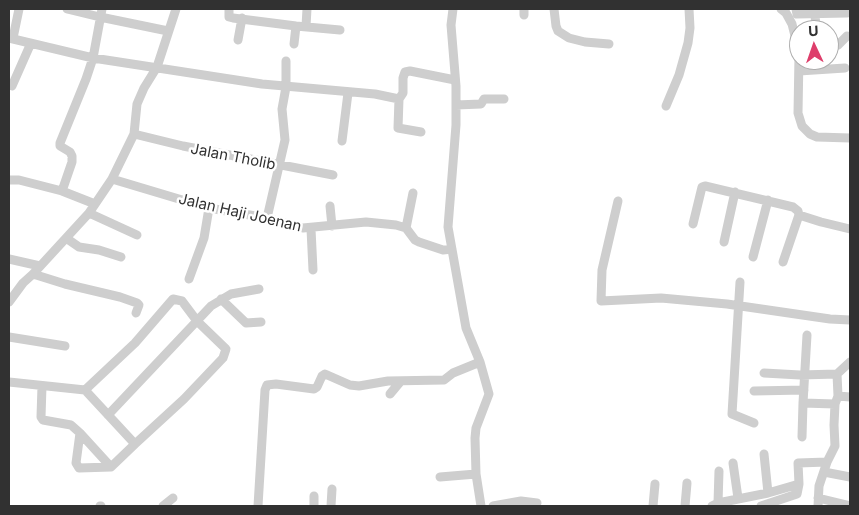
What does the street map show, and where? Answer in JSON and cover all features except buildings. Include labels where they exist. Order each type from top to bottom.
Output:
[{"type":"street","points":[[19,9],[11,38],[93,58],[286,87],[375,94],[399,99]]},
{"type":"street","points":[[67,9],[101,13],[168,31]]},
{"type":"street","points":[[9,302],[22,283],[33,274],[89,213],[112,179],[134,134],[137,104],[157,67],[176,9]]},
{"type":"street","points":[[229,9],[229,17],[340,30]]},
{"type":"street","points":[[306,26],[307,9]]},
{"type":"street","points":[[453,9],[451,25],[456,125],[448,214],[452,249],[466,328],[480,362],[489,394],[476,428],[476,474],[481,506]]},
{"type":"street","points":[[554,9],[558,31],[569,38],[585,42],[609,44]]},
{"type":"street","points":[[666,106],[679,75],[688,43],[690,28],[689,9]]},
{"type":"street","points":[[796,9],[797,14],[847,12],[847,9]]},
{"type":"street","points":[[62,191],[72,162],[72,156],[70,152],[60,146],[60,142],[93,58],[101,13]]},
{"type":"street","points":[[815,13],[815,20]]},
{"type":"street","points":[[238,40],[242,18]]},
{"type":"street","points":[[294,44],[296,26]]},
{"type":"street","points":[[839,44],[847,36]]},
{"type":"street","points":[[12,86],[30,43]]},
{"type":"street","points":[[267,218],[285,140],[282,109],[286,87],[286,60]]},
{"type":"street","points":[[839,68],[845,68]]},
{"type":"street","points":[[799,70],[798,113],[802,126],[810,134],[817,137],[850,138]]},
{"type":"street","points":[[421,132],[398,128],[399,99],[402,93],[405,72],[455,80]]},
{"type":"street","points":[[342,141],[348,93]]},
{"type":"street","points":[[456,105],[481,104],[484,98],[504,99]]},
{"type":"street","name":"Jalan Tholib","points":[[134,134],[280,166],[333,175]]},
{"type":"street","name":"Jalan Haji Joenan","points":[[112,179],[209,208],[267,218],[303,228],[311,229],[375,222],[406,228],[415,240],[419,242],[443,250],[452,249]]},
{"type":"street","points":[[9,180],[19,180],[62,191],[95,204]]},
{"type":"street","points":[[693,224],[702,188],[705,186],[793,207],[798,210],[799,215],[783,262]]},
{"type":"street","points":[[724,242],[735,192]]},
{"type":"street","points":[[406,228],[414,193]]},
{"type":"street","points":[[753,257],[768,200]]},
{"type":"street","points":[[618,201],[602,270],[601,301],[660,298],[850,320]]},
{"type":"street","points":[[330,206],[332,226]]},
{"type":"street","points":[[189,279],[204,238],[209,208]]},
{"type":"street","points":[[89,213],[137,235]]},
{"type":"street","points":[[799,215],[850,229]]},
{"type":"street","points":[[311,229],[313,270]]},
{"type":"street","points":[[66,238],[79,247],[99,250],[121,257]]},
{"type":"street","points":[[9,259],[40,266]]},
{"type":"street","points":[[33,274],[65,284],[120,296],[139,305],[136,313]]},
{"type":"street","points":[[740,282],[732,414],[754,423]]},
{"type":"street","points":[[108,415],[212,306],[222,299],[244,290],[259,289]]},
{"type":"street","points":[[80,433],[77,466],[88,469],[111,467],[184,399],[223,358],[226,352],[224,346],[198,321],[182,301],[173,299],[135,344],[85,390]]},
{"type":"street","points":[[222,299],[246,322],[261,322]]},
{"type":"street","points":[[802,437],[806,336]]},
{"type":"street","points":[[9,337],[65,346]]},
{"type":"street","points":[[258,506],[265,387],[269,384],[314,389],[317,388],[322,376],[325,374],[355,386],[388,381],[444,380],[453,373],[480,362]]},
{"type":"street","points":[[764,373],[837,374],[850,362]]},
{"type":"street","points":[[837,374],[835,446],[819,486],[818,502],[847,505]]},
{"type":"street","points":[[9,382],[85,390],[135,444]]},
{"type":"street","points":[[390,394],[400,382]]},
{"type":"street","points":[[42,386],[41,417],[44,420],[71,425],[111,467]]},
{"type":"street","points":[[754,391],[804,390]]},
{"type":"street","points":[[803,404],[850,397]]},
{"type":"street","points":[[764,454],[768,492]]},
{"type":"street","points":[[761,506],[787,502],[797,494],[799,484],[798,463],[828,462]]},
{"type":"street","points":[[733,463],[738,498]]},
{"type":"street","points":[[719,471],[715,505],[799,484]]},
{"type":"street","points":[[824,472],[850,477]]},
{"type":"street","points":[[440,477],[476,474]]},
{"type":"street","points":[[686,506],[687,483]]},
{"type":"street","points":[[653,506],[655,484]]},
{"type":"street","points":[[331,506],[332,489]]},
{"type":"street","points":[[314,496],[314,506]]},
{"type":"street","points":[[164,506],[172,498]]},
{"type":"street","points":[[493,506],[516,501],[538,503]]}]
